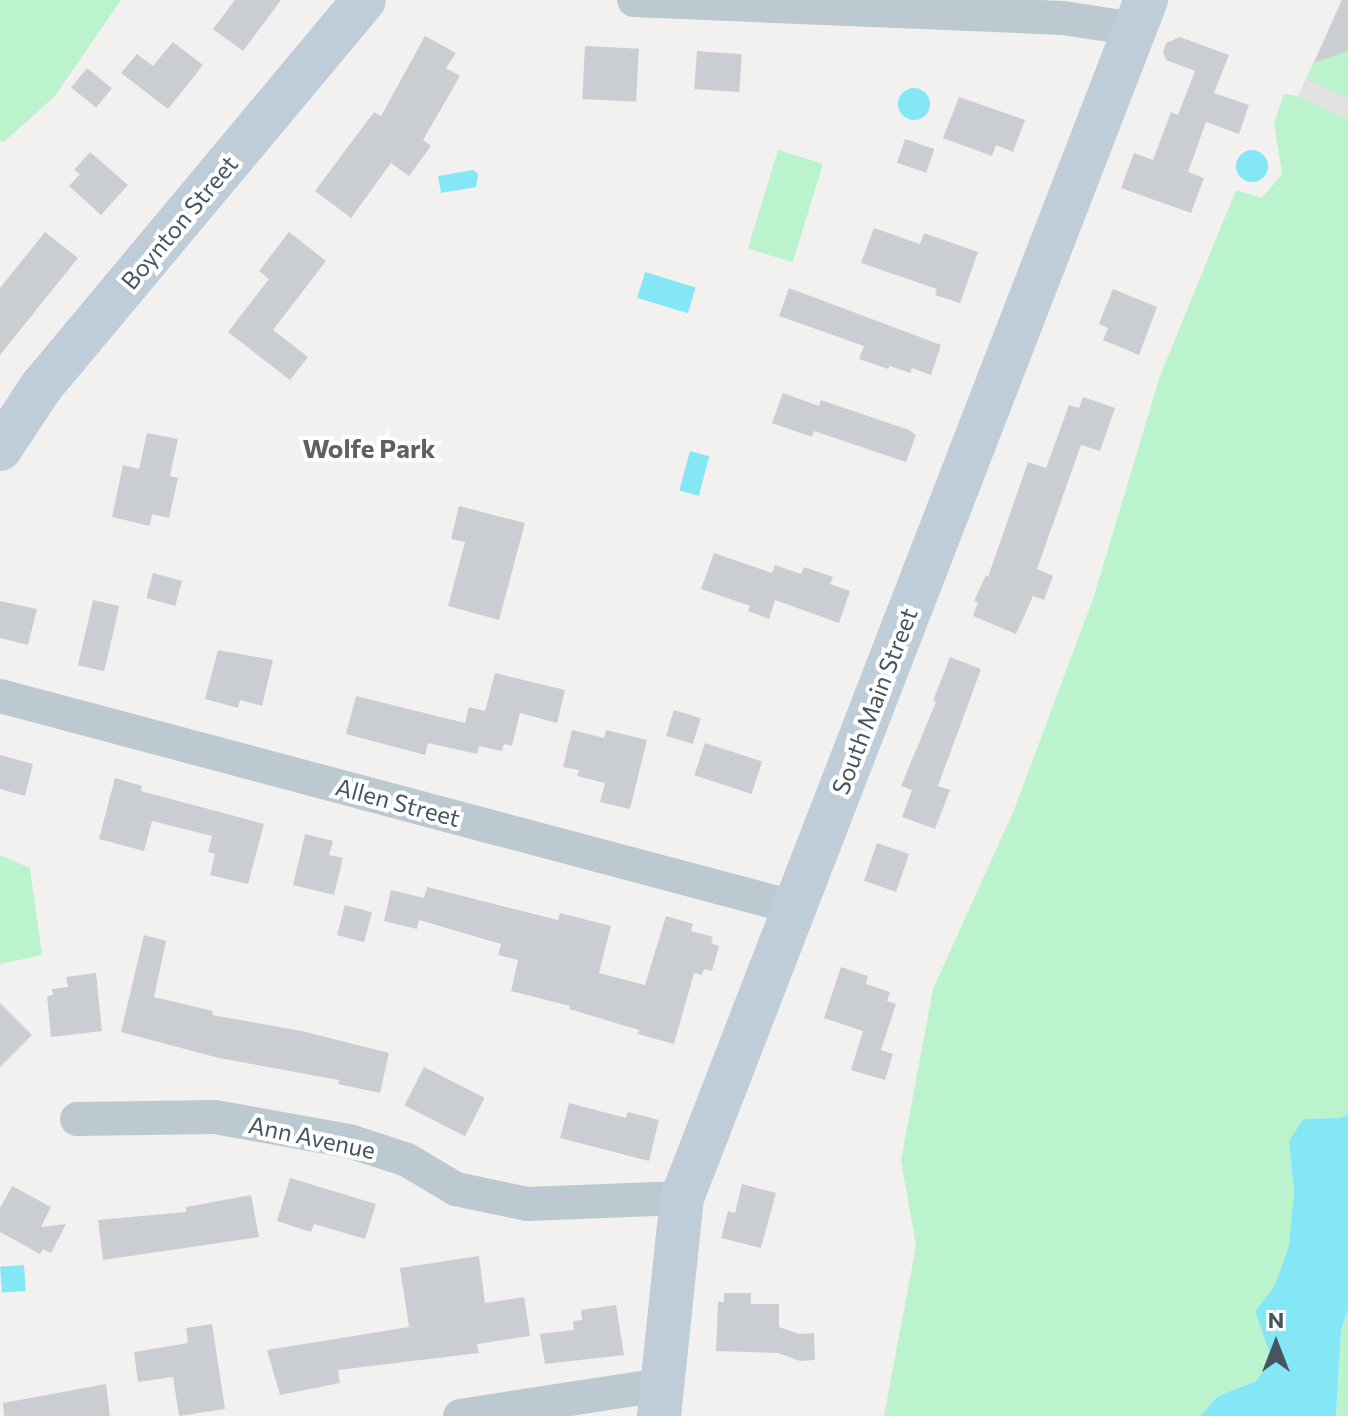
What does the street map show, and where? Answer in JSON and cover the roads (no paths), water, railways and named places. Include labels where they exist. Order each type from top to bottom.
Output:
[{"type":"main road","name":"Boynton Street","points":[[0,449],[41,387],[364,0]]},
{"type":"main road","name":"South Main Street","points":[[660,1400],[682,1198],[1141,14]]},
{"type":"street","points":[[634,0],[1063,18],[1141,14]]},
{"type":"street","name":"Allen Street","points":[[0,696],[796,908]]},
{"type":"street","name":"Ann Avenue","points":[[77,1119],[215,1117],[349,1141],[407,1160],[456,1189],[527,1204],[682,1198]]},
{"type":"street","points":[[460,1416],[660,1400]]},
{"type":"water","points":[[914,88],[925,93],[930,104],[925,115],[914,120],[903,115],[898,104],[903,93]]},
{"type":"water","points":[[1252,150],[1264,154],[1268,166],[1264,178],[1252,182],[1240,178],[1236,166],[1240,154]]},
{"type":"water","points":[[473,170],[478,174],[476,187],[441,193],[438,176]]},
{"type":"water","points":[[645,272],[696,287],[688,313],[637,298]]},
{"type":"water","points":[[690,451],[709,456],[699,496],[679,491]]},
{"type":"water","points":[[1348,1114],[1348,1310],[1341,1330],[1336,1416],[1200,1416],[1218,1396],[1256,1381],[1272,1359],[1255,1311],[1274,1287],[1289,1246],[1294,1191],[1289,1141],[1303,1119],[1340,1118]]},
{"type":"water","points":[[24,1265],[26,1291],[2,1293],[0,1267]]},
{"type":"district","name":"Wolfe Park","points":[[369,448]]}]
